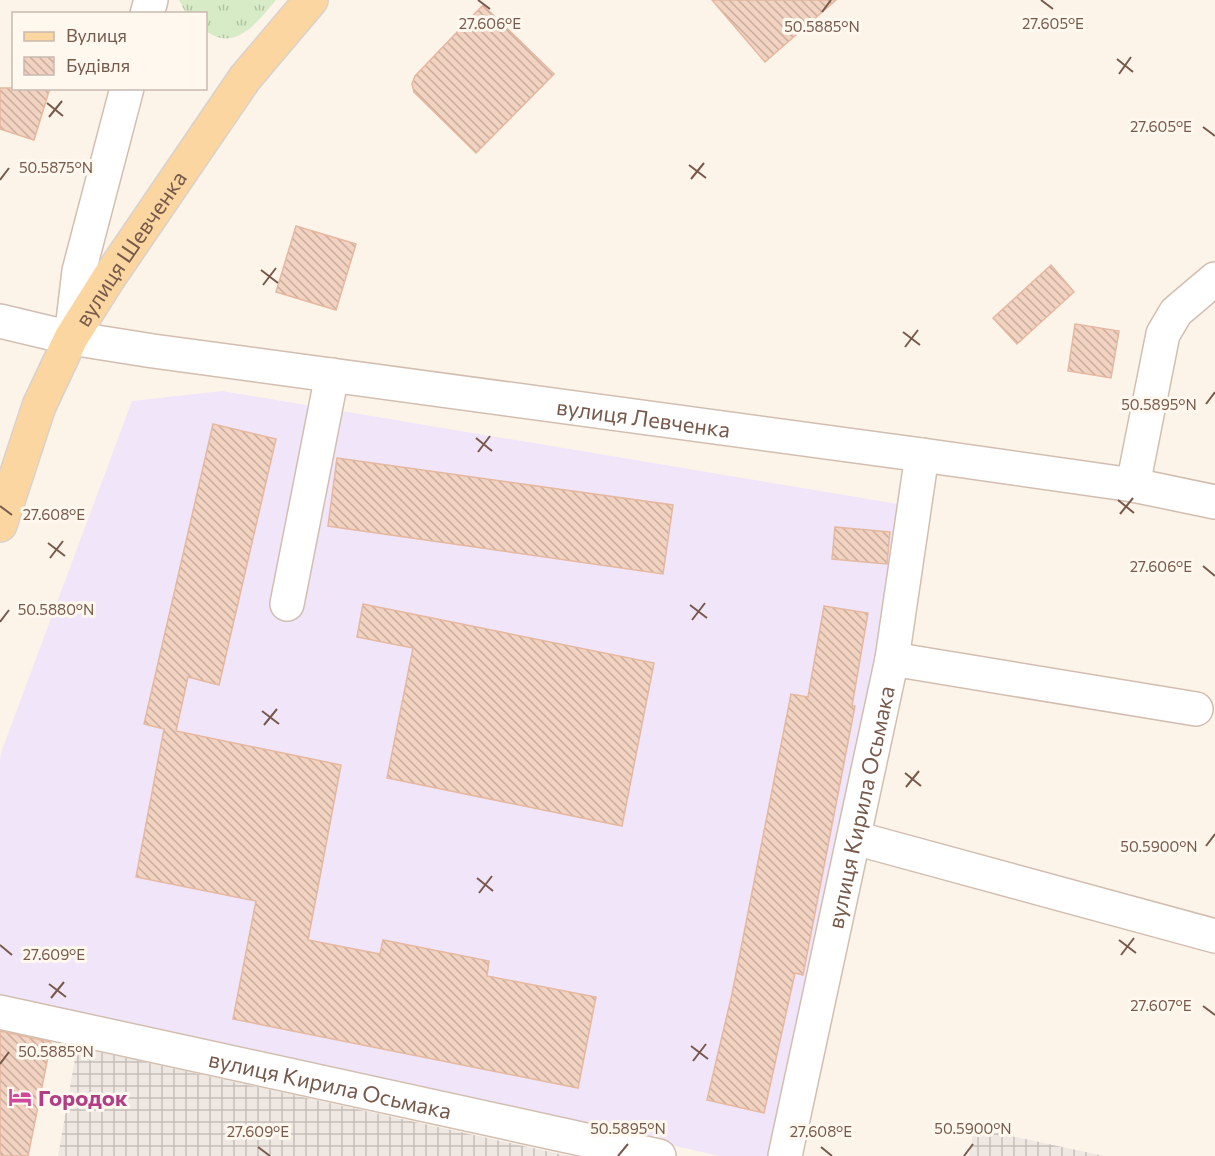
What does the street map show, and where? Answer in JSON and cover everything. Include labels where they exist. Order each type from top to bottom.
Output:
[{"type":"main road","name":"вулиця Шевченка","points":[[0,525],[39,406],[71,338],[108,279],[245,78],[311,0]]},
{"type":"street","points":[[71,338],[79,271],[126,90]]},
{"type":"street","points":[[1133,486],[1163,334],[1176,312],[1215,279]]},
{"type":"street","name":"вулиця Левченка","points":[[0,321],[71,338],[922,454],[1133,486],[1215,501]]},
{"type":"street","points":[[287,604],[332,375]]},
{"type":"street","name":"вулиця Кирила Осьмака","points":[[785,1156],[892,659],[922,454]]},
{"type":"street","points":[[892,659],[1196,709]]},
{"type":"street","points":[[855,838],[1215,936]]},
{"type":"street","name":"вулиця Кирила Осьмака","points":[[0,1012],[658,1156]]},
{"type":"shaded area","points":[[222,391],[898,504],[890,591],[809,1008],[769,1156],[720,1156],[0,996],[0,759],[2,750],[132,401]]},
{"type":"shaded area","points":[[77,1047],[569,1156],[58,1156]]},
{"type":"shaded area","points":[[974,1128],[1104,1156],[969,1156]]},
{"type":"green space","points":[[179,0],[276,0],[246,32],[227,38],[217,37],[207,32],[207,12],[185,12]]},
{"type":"building","points":[[712,0],[836,0],[765,62]]},
{"type":"building","points":[[483,5],[554,74],[476,153],[414,92],[412,84],[415,76]]},
{"type":"building","points":[[0,88],[49,90],[34,140],[0,129]]},
{"type":"building","points":[[296,226],[356,244],[336,310],[276,292]]},
{"type":"building","points":[[1051,265],[1074,292],[1017,344],[993,318]]},
{"type":"building","points":[[1075,324],[1119,331],[1111,378],[1068,371]]},
{"type":"building","points":[[213,424],[276,439],[219,685],[188,677],[176,731],[341,765],[308,940],[380,954],[383,940],[489,961],[487,976],[596,997],[578,1088],[233,1019],[256,901],[136,877],[164,729],[144,724]]},
{"type":"building","points":[[337,458],[673,505],[663,574],[328,526]]},
{"type":"building","points":[[835,527],[890,532],[887,564],[832,559]]},
{"type":"building","points":[[363,604],[654,663],[622,826],[387,778],[413,648],[357,637]]},
{"type":"building","points":[[824,606],[868,613],[852,706],[855,706],[803,975],[795,973],[764,1113],[707,1100],[732,994],[791,694],[808,697]]},
{"type":"building","name":"Городок","points":[[0,1031],[51,1042],[28,1156],[0,1156]]},
{"type":"place","name":"Городок","points":[[20,1097]]}]
